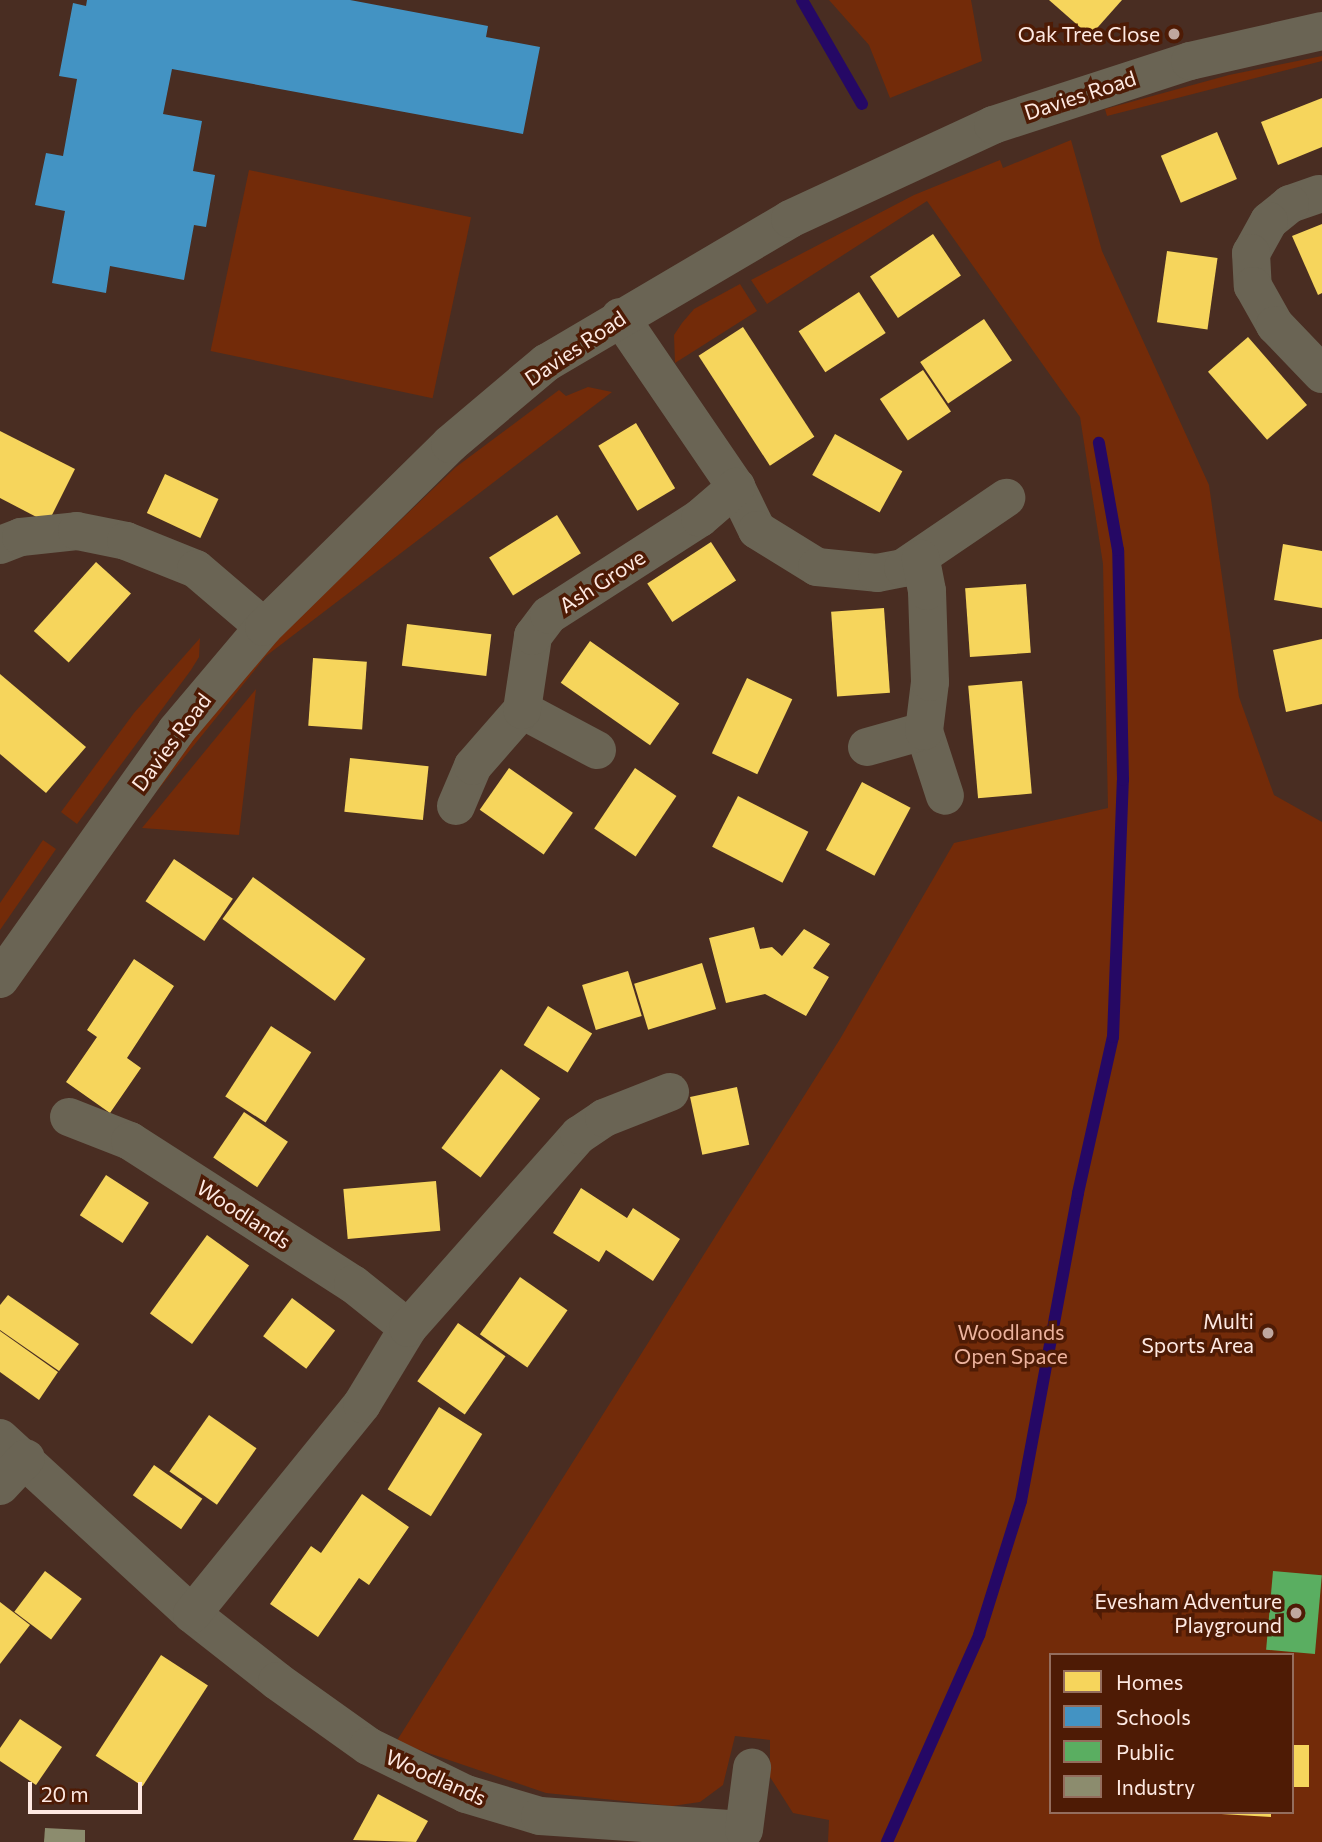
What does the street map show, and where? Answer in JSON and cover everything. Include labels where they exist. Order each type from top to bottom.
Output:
[{"type":"street","name":"Davies Road","points":[[0,979],[176,731],[264,627],[450,444],[545,363],[790,219],[993,125],[1190,61],[1322,31]]},
{"type":"street","points":[[1319,194],[1290,204],[1269,221],[1251,253],[1253,286],[1275,325],[1322,374]]},
{"type":"street","points":[[620,317],[736,486],[757,530],[817,568],[877,573],[921,559],[1006,498]]},
{"type":"street","name":"Ash Grove","points":[[522,710],[533,636],[549,615],[700,518],[736,486]]},
{"type":"street","points":[[0,545],[21,537],[78,530],[126,541],[196,569],[264,627]]},
{"type":"street","points":[[921,559],[930,682],[924,731],[944,796]]},
{"type":"street","points":[[456,806],[473,766],[522,710],[597,750]]},
{"type":"street","points":[[867,747],[924,731]]},
{"type":"street","points":[[192,1614],[362,1404],[408,1328],[579,1135],[604,1118],[670,1092]]},
{"type":"street","name":"Woodlands","points":[[69,1118],[130,1141],[353,1284],[408,1328]]},
{"type":"street","name":"Woodlands","points":[[0,1486],[13,1448],[192,1614],[368,1746],[537,1829],[744,1830],[752,1768]]},
{"type":"green space","points":[[829,0],[971,0],[982,61],[890,98],[869,45]]},
{"type":"green space","points":[[1322,56],[1322,61],[1107,116],[1105,109],[1229,75]]},
{"type":"green space","name":"Woodlands Open Space","points":[[1071,140],[1102,251],[1209,485],[1239,697],[1274,795],[1322,822],[1322,1842],[828,1842],[829,1820],[793,1813],[770,1777],[770,1740],[735,1736],[723,1785],[700,1802],[672,1806],[546,1793],[396,1742],[840,1039],[954,843],[1108,808],[1103,564],[1080,417],[927,201],[767,304],[751,280],[914,195],[1000,160],[1003,168]]},
{"type":"green space","points":[[249,170],[471,217],[433,398],[211,351]]},
{"type":"green space","points":[[740,284],[757,311],[675,363],[674,335],[682,323],[694,309]]},
{"type":"green space","points":[[588,387],[612,392],[266,656],[157,791],[172,761],[263,652],[456,467],[559,390],[566,396]]},
{"type":"green space","points":[[200,638],[199,657],[191,670],[77,824],[61,812],[134,713]]},
{"type":"green space","points":[[256,689],[239,835],[142,828]]},
{"type":"green space","points":[[43,840],[56,849],[0,930],[0,903]]},
{"type":"building: Homes","points":[[1049,0],[1122,0],[1090,36]]},
{"type":"building: Homes","points":[[1322,98],[1322,147],[1278,165],[1261,122]]},
{"type":"building: Homes","points":[[1217,132],[1237,179],[1181,203],[1161,156]]},
{"type":"building: Homes","points":[[1322,224],[1322,293],[1318,295],[1292,236]]},
{"type":"building: Homes","points":[[933,234],[961,275],[898,318],[870,276]]},
{"type":"building: Homes","points":[[1167,251],[1218,258],[1207,329],[1157,322]]},
{"type":"building: Homes","points":[[859,292],[886,333],[825,372],[799,331]]},
{"type":"building: Homes","points":[[984,319],[1012,360],[948,404],[920,362]]},
{"type":"building: Homes","points":[[743,327],[814,437],[770,466],[699,356]]},
{"type":"building: Homes","points":[[1248,337],[1307,405],[1267,440],[1208,372]]},
{"type":"building: Homes","points":[[923,370],[951,411],[908,441],[880,399]]},
{"type":"building: Homes","points":[[636,423],[675,488],[637,511],[598,446]]},
{"type":"building: Homes","points":[[0,431],[75,469],[48,523],[0,498]]},
{"type":"building: Homes","points":[[835,434],[902,471],[880,512],[812,475]]},
{"type":"building: Homes","points":[[165,474],[218,499],[200,538],[147,513]]},
{"type":"building: Homes","points":[[557,515],[581,553],[513,596],[489,557]]},
{"type":"building: Homes","points":[[711,542],[736,581],[672,622],[647,583]]},
{"type":"building: Homes","points":[[1283,544],[1322,551],[1322,608],[1274,600]]},
{"type":"building: Homes","points":[[96,562],[131,593],[69,663],[34,631]]},
{"type":"building: Homes","points":[[1026,584],[1031,653],[970,657],[965,588]]},
{"type":"building: Homes","points":[[884,608],[890,693],[837,696],[831,612]]},
{"type":"building: Homes","points":[[407,624],[491,634],[486,676],[402,666]]},
{"type":"building: Homes","points":[[1322,639],[1322,704],[1286,712],[1273,650]]},
{"type":"building: Homes","points":[[590,641],[679,704],[650,745],[561,683]]},
{"type":"building: Homes","points":[[313,658],[367,662],[362,730],[308,726]]},
{"type":"building: Homes","points":[[0,674],[86,747],[46,793],[0,754]]},
{"type":"building: Homes","points":[[747,678],[792,699],[757,774],[712,753]]},
{"type":"building: Homes","points":[[1022,681],[1032,794],[978,798],[968,686]]},
{"type":"building: Homes","points":[[350,758],[429,766],[423,820],[344,812]]},
{"type":"building: Homes","points":[[509,768],[573,813],[544,855],[480,810]]},
{"type":"building: Homes","points":[[635,768],[676,796],[636,856],[594,829]]},
{"type":"building: Homes","points":[[862,782],[911,808],[874,876],[826,850]]},
{"type":"building: Homes","points":[[738,796],[808,832],[783,883],[712,847]]},
{"type":"building: Homes","points":[[174,859],[233,899],[204,941],[145,901]]},
{"type":"building: Homes","points":[[253,877],[365,959],[335,1001],[222,919]]},
{"type":"building: Homes","points":[[754,927],[760,949],[772,947],[782,956],[804,929],[830,944],[813,968],[829,977],[806,1016],[765,994],[726,1003],[709,938]]},
{"type":"building: Homes","points":[[134,959],[174,986],[127,1058],[141,1068],[110,1113],[66,1082],[97,1037],[87,1030]]},
{"type":"building: Homes","points":[[702,963],[716,1009],[648,1030],[634,984]]},
{"type":"building: Homes","points":[[628,971],[642,1016],[596,1030],[582,985]]},
{"type":"building: Homes","points":[[548,1006],[592,1034],[568,1073],[524,1045]]},
{"type":"building: Homes","points":[[271,1026],[311,1052],[266,1123],[225,1096]]},
{"type":"building: Homes","points":[[501,1069],[540,1098],[481,1178],[441,1148]]},
{"type":"building: Homes","points":[[737,1087],[749,1145],[702,1155],[690,1097]]},
{"type":"building: Homes","points":[[244,1112],[288,1142],[257,1187],[213,1158]]},
{"type":"building: Homes","points":[[106,1175],[149,1203],[123,1243],[80,1215]]},
{"type":"building: Homes","points":[[436,1181],[440,1231],[348,1239],[343,1189]]},
{"type":"building: Homes","points":[[581,1188],[627,1218],[633,1208],[680,1239],[653,1281],[606,1250],[599,1262],[553,1233]]},
{"type":"building: Homes","points":[[207,1235],[249,1266],[192,1344],[150,1313]]},
{"type":"building: Homes","points":[[520,1277],[568,1310],[527,1368],[480,1334]]},
{"type":"building: Homes","points":[[8,1295],[79,1344],[59,1371],[0,1330],[0,1305]]},
{"type":"building: Homes","points":[[292,1298],[335,1330],[306,1369],[263,1336]]},
{"type":"building: Homes","points":[[458,1323],[506,1356],[465,1414],[417,1381]]},
{"type":"building: Homes","points":[[0,1331],[58,1372],[39,1400],[0,1372]]},
{"type":"building: Homes","points":[[439,1407],[482,1434],[431,1516],[388,1489]]},
{"type":"building: Homes","points":[[209,1415],[257,1448],[217,1505],[169,1472]]},
{"type":"building: Homes","points":[[154,1465],[202,1499],[181,1529],[133,1495]]},
{"type":"building: Homes","points":[[362,1494],[409,1527],[369,1585],[359,1578],[318,1637],[270,1604],[311,1546],[321,1553]]},
{"type":"building: Homes","points":[[45,1571],[82,1599],[51,1639],[14,1612]]},
{"type":"building: Homes","points":[[0,1602],[30,1625],[0,1664]]},
{"type":"building: Homes","points":[[161,1655],[208,1685],[143,1786],[96,1756]]},
{"type":"building: Homes","points":[[20,1719],[62,1747],[36,1785],[0,1761],[0,1748]]},
{"type":"building: Homes","points":[[1294,1745],[1309,1745],[1309,1787],[1294,1787]]},
{"type":"building: Homes","points":[[378,1794],[428,1821],[416,1842],[353,1840]]},
{"type":"building: Homes","points":[[1221,1814],[1271,1814],[1271,1817]]},
{"type":"building: Schools","points":[[87,0],[350,0],[488,26],[486,37],[540,47],[523,134],[172,69],[163,114],[202,121],[193,171],[215,175],[206,227],[194,225],[184,280],[110,266],[106,293],[52,283],[65,211],[35,205],[46,153],[63,156],[77,79],[59,76],[73,3],[86,6]]},
{"type":"building: Public","name":"Evesham Adventure Playground","points":[[1273,1571],[1322,1575],[1315,1654],[1266,1650]]},
{"type":"building: Industry","points":[[45,1828],[85,1830],[85,1842],[44,1842]]},
{"type":"waterway","points":[[802,0],[862,104]]},
{"type":"waterway","points":[[887,1842],[979,1635],[1021,1501],[1078,1193],[1113,1037],[1123,780],[1118,550],[1099,443]]},
{"type":"place","name":"Oak Tree Close","points":[[1174,34]]},
{"type":"place","name":"Multi Sports Area","points":[[1268,1333]]},
{"type":"place","name":"Evesham Adventure Playground","points":[[1296,1613]]}]
